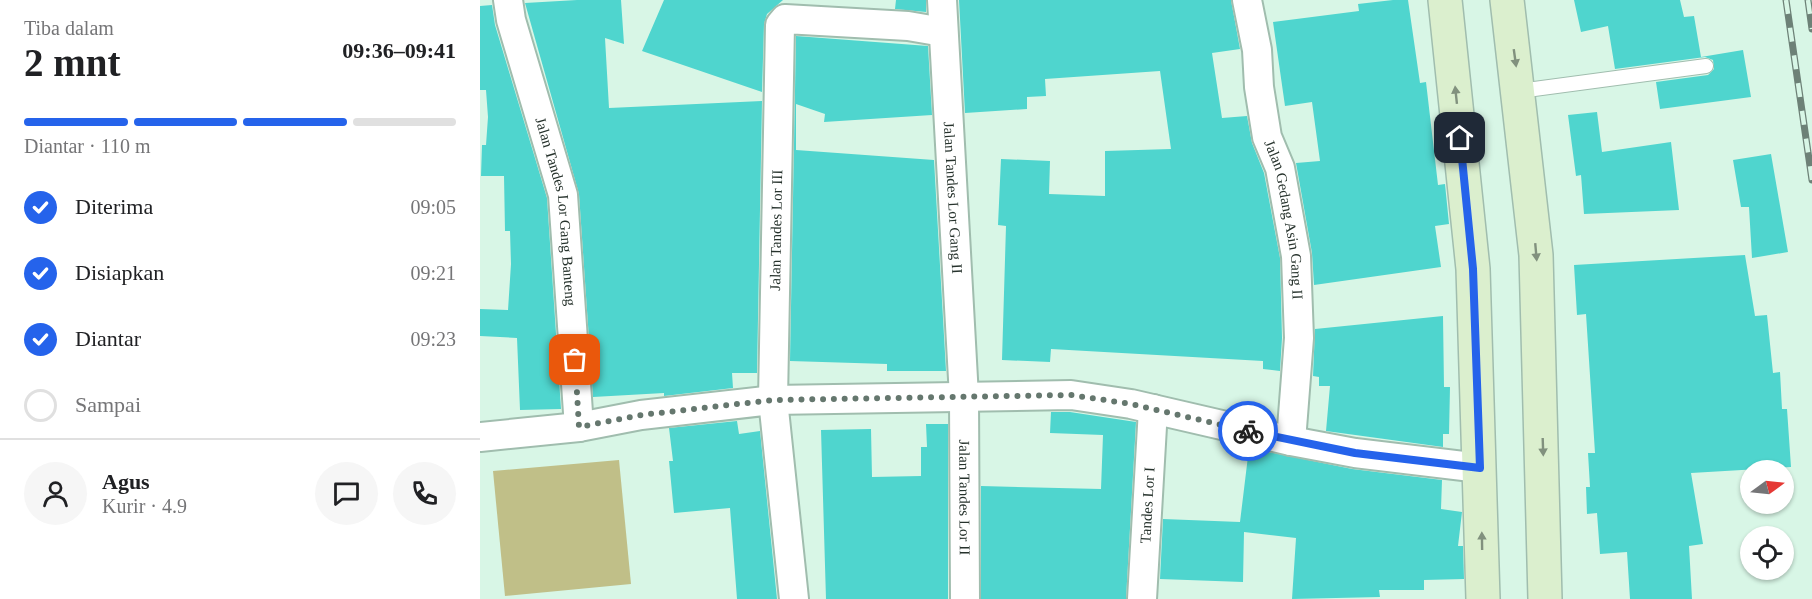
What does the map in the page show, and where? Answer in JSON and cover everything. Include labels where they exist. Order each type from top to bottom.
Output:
[{"type":"main road","points":[[1445,0],[1473,269],[1483,599]]},
{"type":"main road","points":[[1507,0],[1536,255],[1545,599]]},
{"type":"street","name":"Jalan Tandes Lor Gang Banteng","points":[[508,0],[511,20],[563,195],[579,427]]},
{"type":"street","name":"Jalan Tandes Lor Gang II","points":[[942,0],[964,397]]},
{"type":"street","name":"Jalan Gedang Asin Gang II","points":[[1247,0],[1257,50],[1258,87],[1267,137],[1280,168],[1296,256],[1299,338],[1291,441]]},
{"type":"street","name":"Jalan Tandes Lor III","points":[[794,599],[773,400],[781,22],[786,19],[908,26],[944,32]]},
{"type":"street","points":[[480,437],[579,427],[641,415],[773,400],[1071,395],[1153,409],[1291,441],[1480,468]]},
{"type":"street","name":"Jalan Tandes Lor II","points":[[964,397],[965,599]]},
{"type":"street","name":"Tandes Lor I","points":[[1142,599],[1153,409]]},
{"type":"lane","points":[[1519,91],[1706,66]]},
{"type":"shaded area","points":[[619,460],[631,584],[505,596],[493,471]]},
{"type":"building","points":[[621,0],[624,44],[605,38],[609,108],[762,101],[757,373],[732,373],[733,388],[664,396],[664,393],[593,397],[579,194],[525,3]]},
{"type":"building","points":[[664,0],[783,0],[767,14],[764,24],[762,92],[642,51]]},
{"type":"building","points":[[896,0],[926,0],[926,12],[895,9]]},
{"type":"building","points":[[959,0],[1231,0],[1240,49],[1212,53],[1222,118],[1247,116],[1252,143],[1264,173],[1280,258],[1282,338],[1280,371],[1263,369],[1263,361],[1051,349],[1050,362],[1002,360],[1006,226],[998,225],[1001,159],[1050,161],[1049,194],[1105,196],[1105,151],[1171,149],[1160,71],[1045,79],[1046,96],[1027,97],[1027,109],[965,113]]},
{"type":"building","points":[[1408,0],[1420,83],[1426,82],[1438,185],[1445,184],[1449,224],[1435,226],[1441,267],[1314,285],[1312,253],[1296,163],[1320,161],[1312,102],[1285,106],[1273,22],[1359,11],[1358,4]]},
{"type":"building","points":[[1574,0],[1680,0],[1684,17],[1694,16],[1701,57],[1743,50],[1751,97],[1660,109],[1656,82],[1708,75],[1714,69],[1713,60],[1705,57],[1615,69],[1608,26],[1581,32]]},
{"type":"building","points":[[492,5],[495,25],[547,198],[561,409],[520,410],[517,338],[480,336],[480,309],[508,310],[511,264],[510,231],[505,231],[504,176],[481,176],[482,145],[486,145],[488,117],[486,90],[480,90],[480,6]]},
{"type":"building","points":[[796,36],[928,46],[932,115],[824,122],[825,114],[796,104],[796,150],[934,160],[946,371],[887,371],[887,364],[790,361]]},
{"type":"building","points":[[1597,112],[1602,152],[1671,142],[1679,210],[1584,214],[1581,175],[1576,176],[1568,115]]},
{"type":"building","points":[[1771,154],[1788,252],[1752,258],[1749,207],[1741,207],[1733,160]]},
{"type":"building","points":[[1745,255],[1755,316],[1767,315],[1773,373],[1780,372],[1782,409],[1787,409],[1791,460],[1740,460],[1740,470],[1691,473],[1703,544],[1689,546],[1692,599],[1630,599],[1627,552],[1600,554],[1597,513],[1587,514],[1586,487],[1590,487],[1588,453],[1595,453],[1586,314],[1577,315],[1574,265]]},
{"type":"building","points":[[1443,316],[1444,387],[1450,387],[1449,434],[1443,434],[1443,447],[1326,431],[1330,386],[1319,386],[1319,377],[1313,376],[1315,329]]},
{"type":"building","points":[[1051,412],[1070,412],[1136,422],[1126,599],[981,599],[981,486],[1101,489],[1103,435],[1050,433]]},
{"type":"building","points":[[737,421],[739,434],[760,431],[777,599],[737,599],[730,508],[674,513],[669,461],[673,461],[669,428]]},
{"type":"building","points":[[926,424],[948,424],[948,599],[826,599],[821,430],[871,429],[872,477],[921,476],[921,447],[927,447]]},
{"type":"building","points":[[1249,448],[1352,469],[1442,480],[1441,509],[1462,512],[1458,546],[1463,546],[1464,579],[1424,580],[1424,590],[1379,590],[1380,597],[1292,599],[1296,538],[1244,532],[1243,582],[1160,579],[1163,519],[1240,522]]},
{"type":"railway","points":[[1786,0],[1812,180]]},
{"type":"railway","points":[[1808,0],[1812,29]]},
{"type":"way so far","points":[[575,360],[579,427],[641,415],[773,400],[1071,395],[1131,404],[1248,431]]},
{"type":"route","points":[[1248,431],[1355,453],[1480,468],[1473,269],[1460,138]]}]
